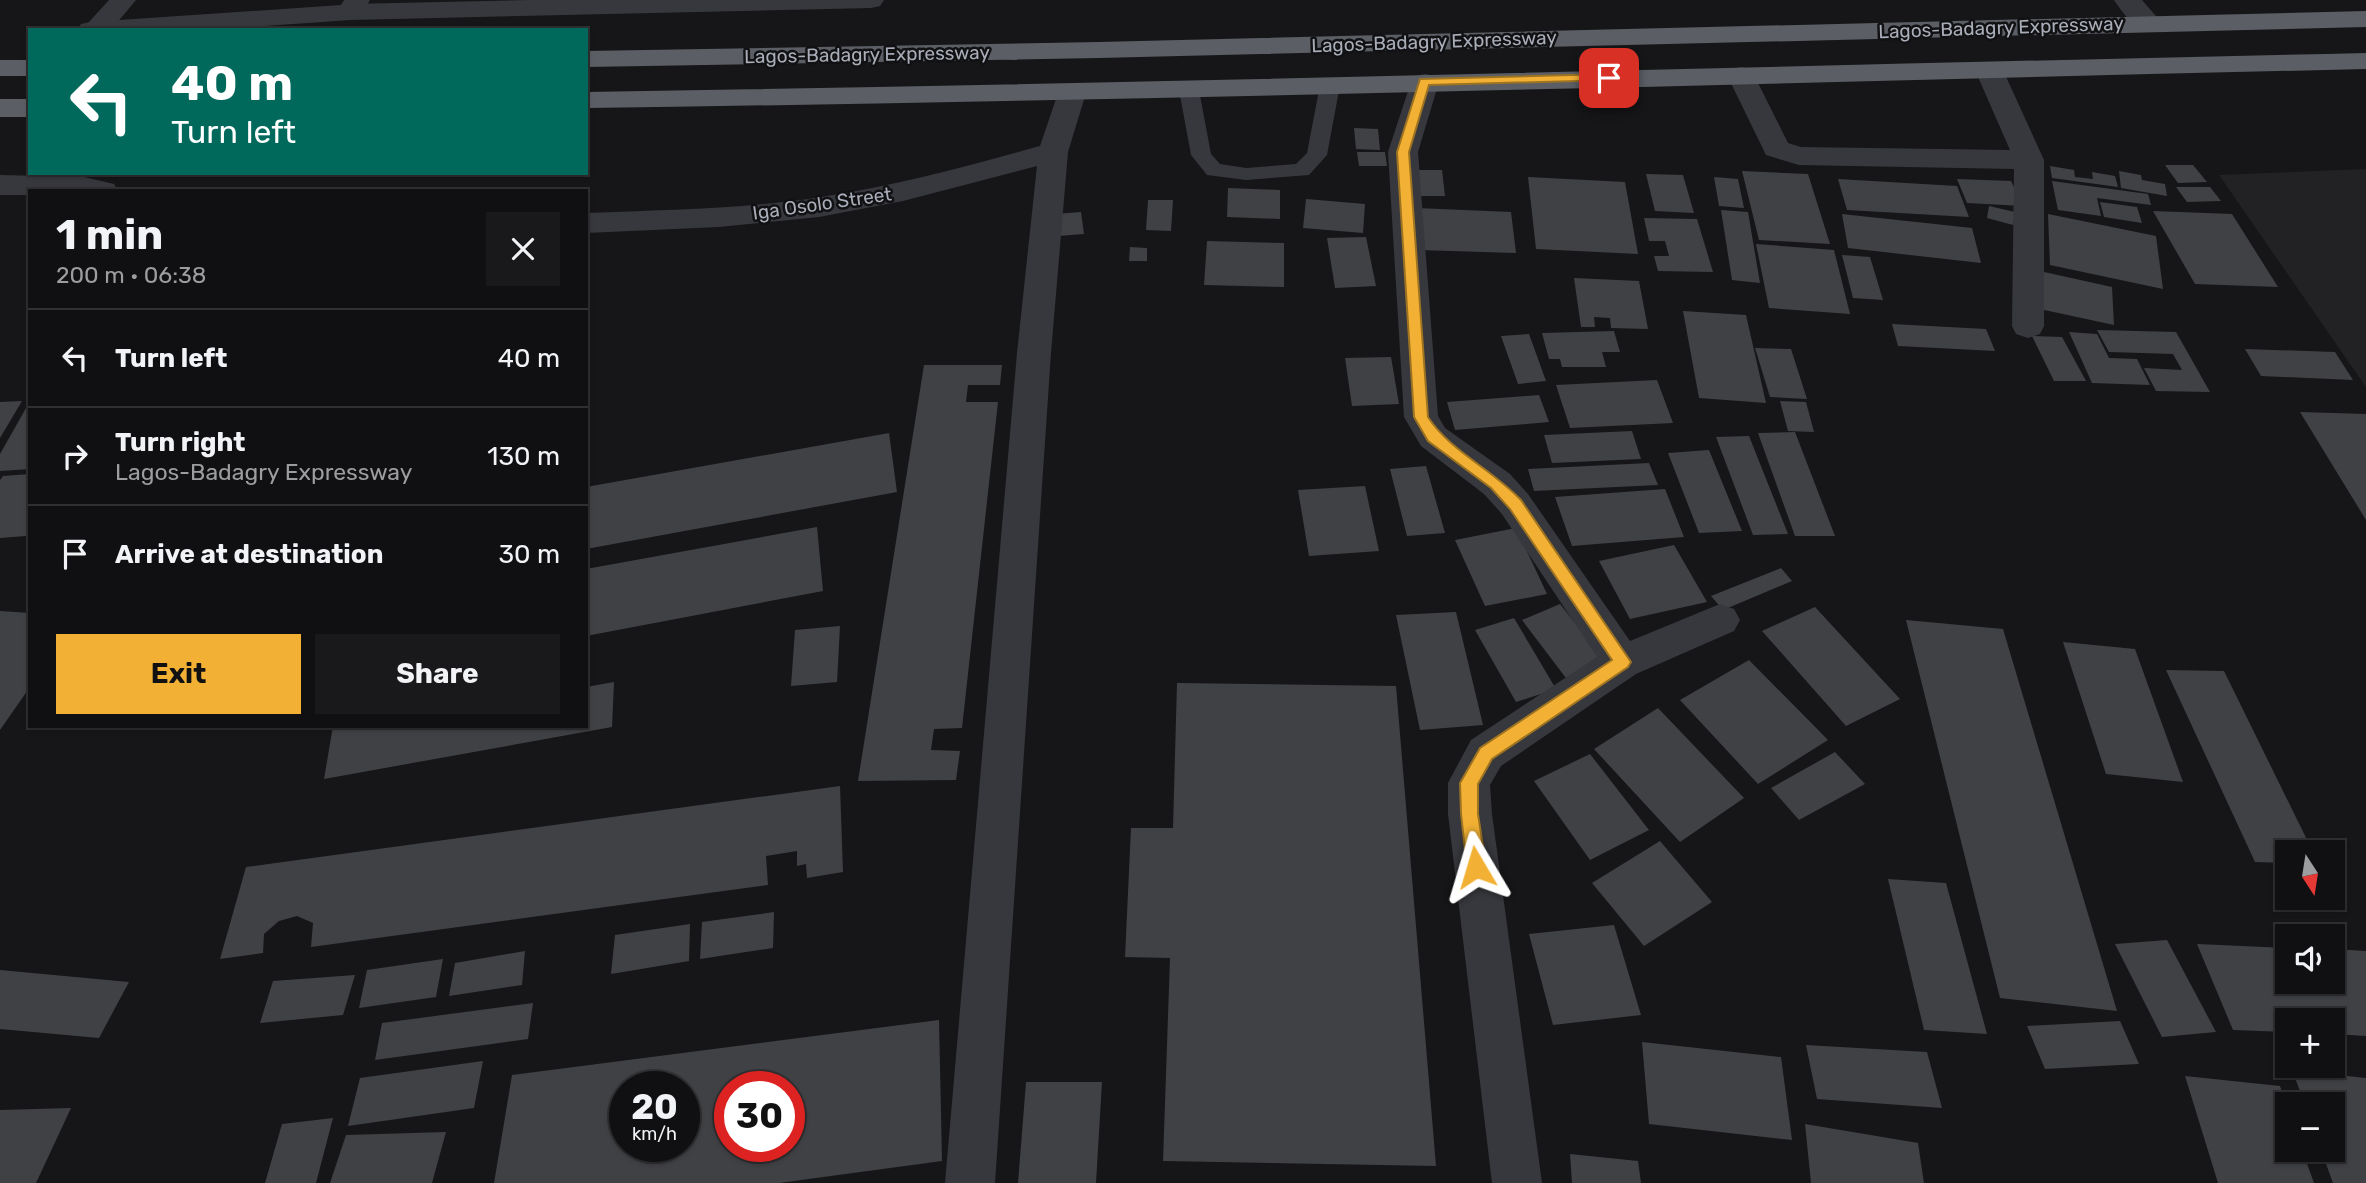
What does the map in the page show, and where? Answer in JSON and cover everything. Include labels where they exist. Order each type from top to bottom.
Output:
[{"type":"highway","name":"Lagos-Badagry Expressway","points":[[588,59],[1085,51],[2366,19]]},
{"type":"highway","name":"Lagos-Badagry Expressway","points":[[588,100],[1072,93],[1424,82],[2366,61]]},
{"type":"highway","points":[[0,68],[28,68]]},
{"type":"highway","points":[[0,108],[28,108]]},
{"type":"street","points":[[95,28],[123,0]]},
{"type":"street","points":[[105,28],[353,6],[871,0]]},
{"type":"street","points":[[2127,0],[2149,23]]},
{"type":"street","points":[[1989,70],[2029,159],[2028,327]]},
{"type":"street","points":[[1741,75],[1776,149],[1798,156],[2029,159]]},
{"type":"street","points":[[1424,82],[1403,152],[1421,417],[1433,437],[1497,484],[1515,505],[1622,662]]},
{"type":"street","points":[[970,1183],[1034,353],[1053,152],[1072,93]]},
{"type":"street","name":"Iga Osolo Street","points":[[588,223],[768,212],[850,202],[935,184],[1053,152]]},
{"type":"street","points":[[5,184],[28,161]]},
{"type":"street","points":[[5,184],[94,189]]},
{"type":"street","points":[[1517,1183],[1469,814],[1469,783],[1486,753],[1622,662],[1720,620]]},
{"type":"lane","points":[[1189,89],[1201,155],[1214,170],[1246,174],[1302,170],[1317,155],[1331,85]]},
{"type":"shaded area","points":[[2366,169],[2366,387],[2219,175]]},
{"type":"building","points":[[1354,128],[1378,129],[1380,150],[1356,149]]},
{"type":"building","points":[[1357,152],[1385,152],[1387,166],[1359,166]]},
{"type":"building","points":[[2165,165],[2193,165],[2207,182],[2178,183]]},
{"type":"building","points":[[2050,166],[2074,170],[2075,177],[2093,179],[2092,172],[2115,176],[2118,187],[2052,178]]},
{"type":"building","points":[[1416,170],[1442,170],[1445,196],[1418,196]]},
{"type":"building","points":[[1742,171],[1808,174],[1830,244],[1759,240]]},
{"type":"building","points":[[2119,171],[2141,175],[2142,180],[2165,184],[2167,196],[2121,188]]},
{"type":"building","points":[[1646,174],[1683,175],[1694,213],[1655,211]]},
{"type":"building","points":[[1528,177],[1625,182],[1638,254],[1536,249]]},
{"type":"building","points":[[1714,177],[1738,179],[1744,208],[1719,206]]},
{"type":"building","points":[[1838,179],[1957,186],[1969,217],[1847,210]]},
{"type":"building","points":[[1957,179],[2011,181],[2023,206],[1967,203]]},
{"type":"building","points":[[2052,181],[2148,194],[2151,205],[2097,198],[2101,216],[2058,210]]},
{"type":"building","points":[[2176,187],[2210,187],[2221,201],[2187,202]]},
{"type":"building","points":[[1228,188],[1280,190],[1280,219],[1227,217]]},
{"type":"building","points":[[1306,199],[1365,204],[1363,233],[1303,228]]},
{"type":"building","points":[[1148,200],[1173,200],[1171,231],[1146,230]]},
{"type":"building","points":[[2100,202],[2137,207],[2142,223],[2104,217]]},
{"type":"building","points":[[1989,206],[2015,212],[2013,225],[1987,218]]},
{"type":"building","points":[[1416,208],[1511,212],[1516,253],[1418,250]]},
{"type":"building","points":[[1721,210],[1748,212],[1760,283],[1732,280]]},
{"type":"building","points":[[2153,211],[2232,214],[2278,287],[2195,284]]},
{"type":"building","points":[[1081,212],[1084,234],[1058,236],[1056,214]]},
{"type":"building","points":[[1842,214],[1972,228],[1981,263],[1848,248]]},
{"type":"building","points":[[2048,214],[2156,236],[2163,289],[2050,265]]},
{"type":"building","points":[[1644,218],[1697,219],[1713,272],[1658,271],[1654,256],[1669,256],[1665,241],[1649,241]]},
{"type":"building","points":[[1366,237],[1376,286],[1335,288],[1327,238]]},
{"type":"building","points":[[1207,241],[1284,243],[1284,287],[1204,285]]},
{"type":"building","points":[[1756,244],[1834,250],[1850,314],[1769,308]]},
{"type":"building","points":[[1130,247],[1147,248],[1147,261],[1129,261]]},
{"type":"building","points":[[1842,255],[1870,257],[1883,300],[1853,298]]},
{"type":"building","points":[[2035,270],[2112,287],[2114,325],[2035,308]]},
{"type":"building","points":[[1574,278],[1639,281],[1648,329],[1611,328],[1610,318],[1594,317],[1595,327],[1581,327]]},
{"type":"building","points":[[1683,311],[1746,315],[1766,403],[1699,398]]},
{"type":"building","points":[[1892,324],[1986,329],[1995,351],[1898,346]]},
{"type":"building","points":[[2097,330],[2176,332],[2210,392],[2156,391],[2144,368],[2182,370],[2173,354],[2109,352]]},
{"type":"building","points":[[1614,331],[1620,352],[1602,352],[1606,367],[1562,367],[1560,359],[1549,359],[1542,333]]},
{"type":"building","points":[[2069,332],[2097,334],[2109,358],[2137,359],[2150,385],[2092,383]]},
{"type":"building","points":[[1529,334],[1546,381],[1518,384],[1501,336]]},
{"type":"building","points":[[2032,336],[2062,337],[2086,381],[2054,381]]},
{"type":"building","points":[[1755,348],[1791,349],[1807,399],[1770,397]]},
{"type":"building","points":[[2245,349],[2335,352],[2353,380],[2261,376]]},
{"type":"building","points":[[1391,357],[1399,404],[1352,406],[1345,358]]},
{"type":"building","points":[[924,365],[1002,365],[1000,385],[968,385],[966,402],[998,402],[962,728],[934,729],[931,750],[960,751],[956,780],[858,781]]},
{"type":"building","points":[[1657,380],[1673,423],[1570,428],[1556,385]]},
{"type":"building","points":[[1539,395],[1549,422],[1455,430],[1447,402]]},
{"type":"building","points":[[22,401],[0,438],[0,402]]},
{"type":"building","points":[[1780,401],[1806,402],[1814,432],[1788,431]]},
{"type":"building","points":[[28,405],[28,469],[0,471],[0,454]]},
{"type":"building","points":[[2300,412],[2366,414],[2366,520]]},
{"type":"building","points":[[1632,431],[1641,459],[1552,463],[1544,435]]},
{"type":"building","points":[[1795,432],[1835,536],[1795,536],[1758,433]]},
{"type":"building","points":[[889,433],[897,492],[588,549],[588,487]]},
{"type":"building","points":[[1749,436],[1788,534],[1753,535],[1716,437]]},
{"type":"building","points":[[1709,450],[1742,531],[1699,533],[1668,453]]},
{"type":"building","points":[[1649,463],[1658,485],[1534,491],[1528,469]]},
{"type":"building","points":[[1426,466],[1445,533],[1407,536],[1390,469]]},
{"type":"building","points":[[28,474],[26,536],[0,538],[0,480],[3,476]]},
{"type":"building","points":[[1365,486],[1379,551],[1309,556],[1298,490]]},
{"type":"building","points":[[1665,489],[1684,537],[1572,546],[1555,497]]},
{"type":"building","points":[[817,527],[823,591],[588,636],[588,569]]},
{"type":"building","points":[[1516,528],[1547,594],[1485,606],[1455,540]]},
{"type":"building","points":[[1674,545],[1707,602],[1630,619],[1599,561]]},
{"type":"building","points":[[1781,568],[1792,581],[1723,610],[1711,596]]},
{"type":"building","points":[[1560,604],[1608,665],[1569,682],[1522,620]]},
{"type":"building","points":[[1815,607],[1900,699],[1846,726],[1762,631]]},
{"type":"building","points":[[0,611],[28,613],[28,690],[0,730]]},
{"type":"building","points":[[1456,612],[1483,725],[1420,730],[1396,615]]},
{"type":"building","points":[[1514,618],[1556,689],[1516,702],[1475,630]]},
{"type":"building","points":[[1906,620],[2003,629],[2117,1011],[2000,998]]},
{"type":"building","points":[[840,626],[837,682],[791,686],[795,630]]},
{"type":"building","points":[[2063,642],[2135,649],[2183,782],[2106,774]]},
{"type":"building","points":[[1749,660],[1828,740],[1758,784],[1680,700]]},
{"type":"building","points":[[2166,670],[2224,671],[2307,840],[2275,840],[2275,863],[2255,862]]},
{"type":"building","points":[[614,682],[612,727],[324,779],[333,728],[588,728],[588,687]]},
{"type":"building","points":[[1177,683],[1396,686],[1436,1166],[1163,1161],[1170,958],[1125,957],[1131,828],[1173,828]]},
{"type":"building","points":[[1658,708],[1744,798],[1680,842],[1594,749]]},
{"type":"building","points":[[1835,752],[1865,784],[1799,820],[1771,788]]},
{"type":"building","points":[[1590,754],[1649,830],[1590,860],[1534,781]]},
{"type":"building","points":[[840,786],[843,872],[807,878],[806,864],[797,866],[797,851],[766,856],[768,885],[311,947],[313,923],[297,916],[279,921],[264,934],[263,953],[220,959],[246,867]]},
{"type":"building","points":[[1660,841],[1712,902],[1644,946],[1592,883]]},
{"type":"building","points":[[1888,879],[1946,883],[1987,1034],[1924,1030]]},
{"type":"building","points":[[774,912],[773,948],[700,959],[702,922]]},
{"type":"building","points":[[690,924],[689,961],[611,974],[615,935]]},
{"type":"building","points":[[1614,925],[1641,1015],[1553,1025],[1529,934]]},
{"type":"building","points":[[2167,940],[2216,1032],[2162,1037],[2115,944]]},
{"type":"building","points":[[2197,944],[2275,947],[2275,994],[2345,994],[2345,950],[2366,951],[2366,1036],[2345,1035],[2345,1008],[2275,1008],[2275,1032],[2233,1030]]},
{"type":"building","points":[[525,951],[522,985],[449,996],[455,963]]},
{"type":"building","points":[[443,959],[436,997],[359,1008],[367,970]]},
{"type":"building","points":[[0,970],[129,982],[99,1038],[0,1029]]},
{"type":"building","points":[[355,975],[343,1015],[260,1023],[273,981]]},
{"type":"building","points":[[533,1003],[528,1039],[375,1060],[382,1023]]},
{"type":"building","points":[[939,1020],[942,1161],[779,1183],[494,1183],[512,1075]]},
{"type":"building","points":[[2120,1021],[2139,1064],[2045,1069],[2027,1026]]},
{"type":"building","points":[[1642,1042],[1781,1057],[1792,1140],[1649,1124]]},
{"type":"building","points":[[1806,1045],[1927,1052],[1942,1108],[1817,1099]]},
{"type":"building","points":[[483,1061],[474,1108],[348,1126],[360,1078]]},
{"type":"building","points":[[2185,1076],[2280,1086],[2282,1092],[2275,1092],[2275,1162],[2306,1162],[2314,1183],[2218,1183]]},
{"type":"building","points":[[2345,1076],[2366,1078],[2366,1183],[2333,1183],[2325,1162],[2345,1162],[2345,1092],[2300,1092],[2295,1078],[2345,1078]]},
{"type":"building","points":[[1026,1082],[1102,1082],[1096,1183],[1018,1183]]},
{"type":"building","points":[[71,1108],[36,1183],[0,1183],[0,1110]]},
{"type":"building","points":[[333,1118],[316,1183],[265,1183],[282,1124]]},
{"type":"building","points":[[1805,1124],[1918,1143],[1924,1183],[1811,1183]]},
{"type":"building","points":[[446,1132],[432,1183],[330,1183],[346,1135]]},
{"type":"building","points":[[1570,1154],[1638,1161],[1641,1183],[1572,1183]]},
{"type":"route","points":[[1476,867],[1469,814],[1469,783],[1486,753],[1622,662],[1515,505],[1497,484],[1433,437],[1421,417],[1403,152],[1424,82],[1609,78]]}]
